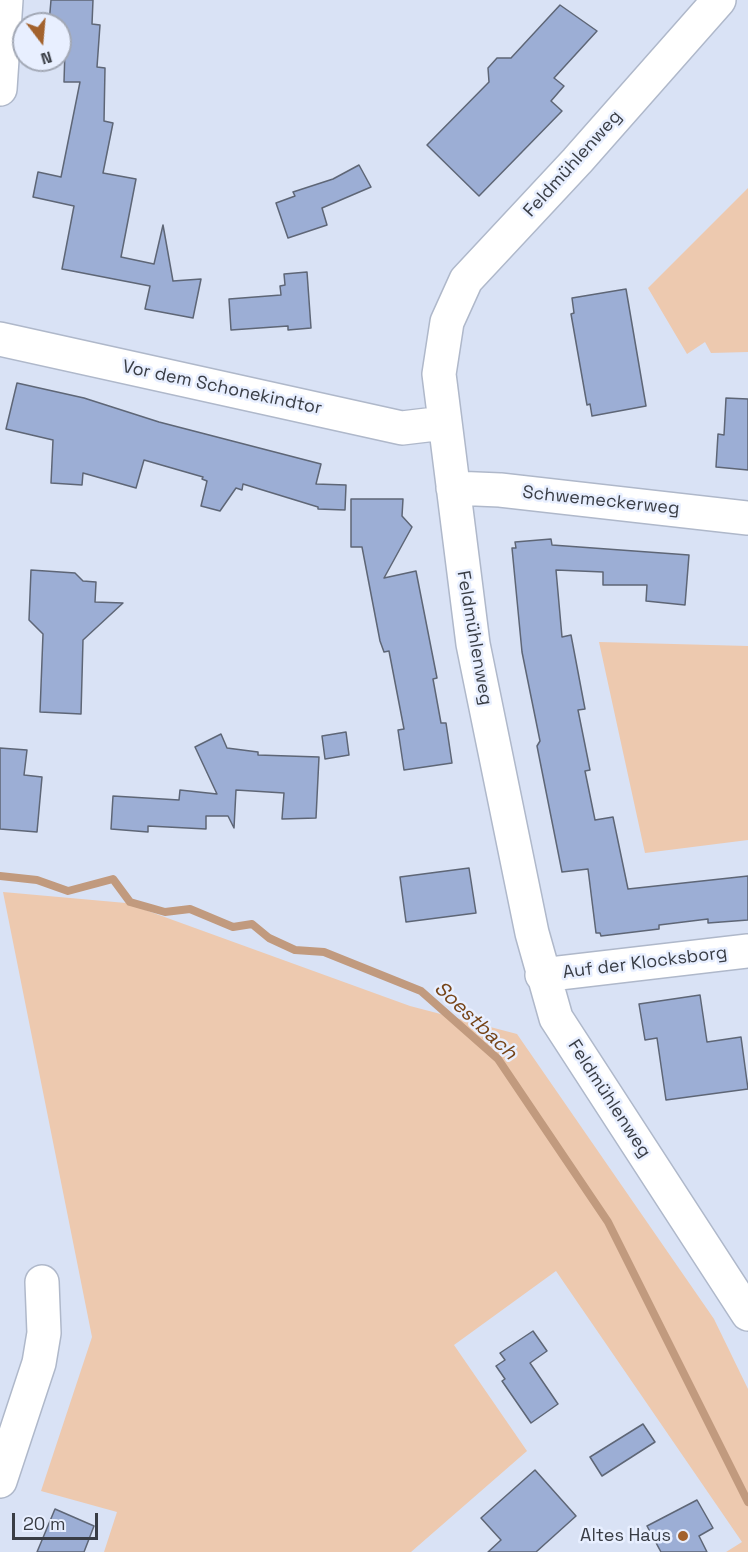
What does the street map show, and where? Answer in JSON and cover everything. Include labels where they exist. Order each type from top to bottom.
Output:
[{"type":"street","points":[[0,89],[6,0]]},
{"type":"street","name":"Feldmühlenweg","points":[[719,0],[577,161],[466,280],[447,322],[439,374],[473,644],[542,975],[555,1017],[746,1306]]},
{"type":"street","name":"Vor dem Schonekindtor","points":[[0,339],[402,428],[444,423]]},
{"type":"street","name":"Schwemeckerweg","points":[[453,488],[500,490],[748,518]]},
{"type":"street","name":"Auf der Klocksborg","points":[[542,975],[748,951]]},
{"type":"street","points":[[0,1481],[39,1363],[44,1334],[42,1282]]},
{"type":"shaded area","points":[[748,188],[748,352],[711,353],[705,342],[687,354],[648,288]]},
{"type":"shaded area","points":[[599,642],[748,646],[748,840],[645,853]]},
{"type":"shaded area","points":[[3,892],[126,903],[410,1006],[517,1034],[714,1319],[748,1389],[748,1552],[726,1552],[742,1542],[556,1271],[454,1345],[527,1451],[411,1552],[104,1552],[117,1512],[41,1491],[92,1337]]},
{"type":"building","points":[[51,0],[93,0],[92,24],[100,25],[97,67],[105,68],[104,121],[113,123],[103,173],[136,179],[121,257],[154,264],[163,225],[173,281],[201,279],[193,318],[145,309],[150,286],[62,269],[74,206],[33,197],[38,172],[61,177],[80,82],[64,82],[64,72],[72,72],[72,12],[50,12]]},
{"type":"building","points":[[560,5],[597,31],[554,78],[564,86],[551,101],[562,111],[479,196],[427,145],[489,82],[488,68],[497,58],[511,58]]},
{"type":"building","points":[[359,165],[371,187],[322,208],[327,225],[288,238],[276,203],[295,196],[293,192],[333,179]]},
{"type":"building","points":[[307,272],[311,328],[288,330],[288,326],[231,330],[229,299],[281,295],[280,286],[285,285],[284,274]]},
{"type":"building","points":[[626,289],[646,406],[592,416],[590,404],[587,405],[571,314],[574,313],[572,298]]},
{"type":"building","points":[[17,383],[84,398],[159,422],[321,464],[316,484],[346,485],[345,510],[318,509],[318,507],[243,484],[242,490],[236,488],[220,511],[201,506],[207,481],[202,479],[203,477],[144,460],[136,488],[83,473],[82,485],[51,483],[53,440],[6,429]]},
{"type":"building","points":[[726,398],[748,399],[748,470],[716,467],[718,434],[724,435]]},
{"type":"building","points":[[351,499],[403,499],[402,516],[412,527],[384,578],[416,571],[437,678],[433,679],[441,723],[446,723],[452,763],[404,770],[398,730],[404,729],[389,651],[384,652],[380,641],[362,547],[351,547]]},
{"type":"building","points":[[551,539],[552,545],[689,555],[685,605],[646,601],[647,585],[603,585],[603,572],[556,570],[562,637],[571,635],[585,709],[578,710],[590,770],[585,771],[595,820],[613,817],[628,889],[748,876],[748,920],[708,923],[708,919],[659,925],[659,929],[601,936],[600,933],[596,933],[588,869],[562,872],[537,746],[540,741],[522,652],[512,548],[516,548],[515,542]]},
{"type":"building","points":[[31,570],[75,573],[83,581],[96,582],[95,602],[123,603],[83,640],[81,714],[40,712],[43,634],[29,620]]},
{"type":"building","points":[[346,732],[349,755],[325,759],[322,736]]},
{"type":"building","points":[[221,734],[227,748],[258,752],[258,755],[319,757],[316,818],[282,819],[284,793],[236,790],[234,828],[228,816],[206,816],[206,829],[148,826],[148,832],[111,829],[113,796],[179,800],[180,790],[217,794],[195,747]]},
{"type":"building","points":[[0,748],[27,750],[24,775],[42,777],[37,832],[0,829]]},
{"type":"building","points":[[469,868],[476,913],[406,922],[400,877]]},
{"type":"building","points":[[700,995],[707,1042],[741,1037],[748,1089],[666,1100],[657,1038],[645,1040],[639,1004]]},
{"type":"building","points":[[533,1331],[547,1351],[530,1363],[558,1404],[531,1423],[502,1381],[505,1379],[496,1366],[505,1360],[500,1353]]},
{"type":"building","points":[[643,1424],[655,1442],[602,1476],[590,1457]]},
{"type":"building","points":[[535,1470],[576,1516],[536,1552],[488,1552],[501,1540],[481,1518]]},
{"type":"building","points":[[697,1500],[713,1528],[699,1536],[707,1552],[661,1552],[647,1526]]},
{"type":"building","points":[[55,1509],[94,1526],[84,1552],[37,1552]]},
{"type":"waterway","name":"Soestbach","points":[[0,876],[37,880],[68,891],[113,879],[130,902],[165,912],[190,909],[233,927],[252,924],[269,938],[295,950],[324,952],[421,991],[498,1059],[608,1222],[748,1502]]},
{"type":"place","name":"Altes Haus","points":[[683,1536]]}]
